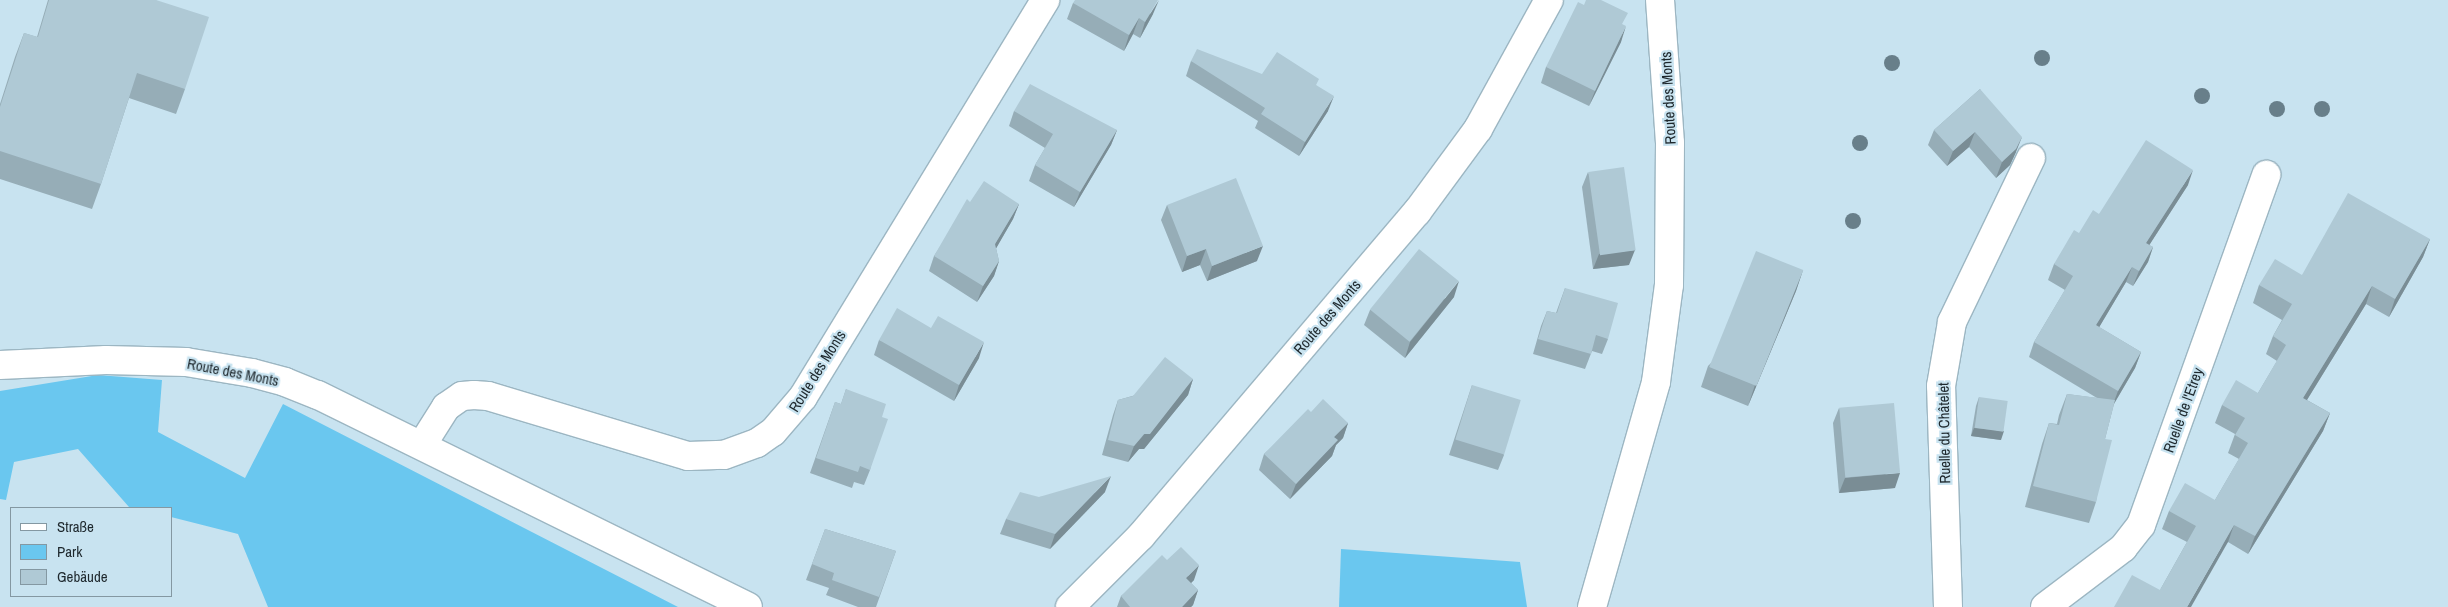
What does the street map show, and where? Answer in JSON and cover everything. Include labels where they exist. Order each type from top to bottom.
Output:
[{"type":"street","name":"Route des Monts","points":[[422,445],[446,407],[462,396],[474,395],[488,396],[688,456],[724,455],[757,443],[773,432],[803,397],[1045,0]]},
{"type":"street","name":"Route des Monts","points":[[1070,607],[1142,536],[1418,212],[1478,129],[1549,0]]},
{"type":"street","name":"Route des Monts","points":[[1592,607],[1649,409],[1667,304],[1671,232],[1670,143],[1660,0]]},
{"type":"street","name":"Ruelle du Châtelet","points":[[1948,607],[1942,386],[1952,322],[2031,158]]},
{"type":"street","name":"Ruelle de l'Etrey","points":[[2045,607],[2123,548],[2141,526],[2266,175]]},
{"type":"street","name":"Route des Monts","points":[[0,365],[115,360],[216,365],[260,375],[318,395],[748,607]]},
{"type":"green space","points":[[98,375],[162,380],[158,432],[245,478],[283,404],[678,607],[268,607],[238,534],[172,517],[172,507],[129,507],[78,449],[14,462],[6,500],[0,499],[0,391]]},
{"type":"green space","points":[[1341,549],[1520,562],[1527,607],[1339,607]]},
{"type":"building","points":[[49,0],[156,0],[209,17],[185,89],[137,73],[101,184],[0,151],[0,107],[24,33],[38,37]]},
{"type":"building","points":[[1075,0],[1158,0],[1145,22],[1139,18],[1129,35],[1073,3]]},
{"type":"building","points":[[1586,0],[1601,0],[1628,13],[1622,24],[1626,26],[1595,91],[1546,67],[1578,2],[1584,5]]},
{"type":"building","points":[[1197,49],[1262,74],[1277,52],[1319,79],[1316,85],[1334,96],[1305,142],[1261,114],[1265,108],[1191,61]]},
{"type":"building","points":[[1030,84],[1117,130],[1080,192],[1035,165],[1053,134],[1014,111]]},
{"type":"building","points":[[1980,89],[2022,137],[2016,149],[2002,162],[1975,132],[1953,151],[1934,130]]},
{"type":"building","points":[[2146,140],[2193,170],[2146,243],[2153,247],[2139,271],[2132,267],[2096,325],[2141,352],[2118,391],[2034,342],[2073,276],[2054,264],[2074,230],[2079,233],[2093,210],[2099,214]]},
{"type":"building","points":[[1624,167],[1636,250],[1600,255],[1588,172]]},
{"type":"building","points":[[1236,178],[1263,246],[1212,266],[1206,249],[1187,256],[1167,205]]},
{"type":"building","points":[[984,181],[1019,204],[995,244],[999,261],[983,286],[934,256],[967,199],[970,202]]},
{"type":"building","points":[[2348,193],[2430,239],[2395,299],[2372,286],[2303,398],[2330,413],[2255,536],[2234,525],[2187,607],[2114,607],[2132,575],[2160,590],[2196,526],[2169,511],[2185,483],[2215,500],[2248,443],[2235,435],[2245,418],[2222,405],[2236,380],[2258,393],[2286,345],[2273,336],[2292,304],[2259,285],[2275,259],[2302,275]]},
{"type":"building","points":[[1419,249],[1459,281],[1410,342],[1370,310]]},
{"type":"building","points":[[1756,251],[1803,270],[1756,386],[1709,367]]},
{"type":"building","points":[[1565,288],[1618,303],[1608,339],[1596,335],[1591,354],[1538,339],[1547,311],[1557,313]]},
{"type":"building","points":[[897,308],[931,328],[938,316],[984,342],[959,385],[879,340]]},
{"type":"building","points":[[1165,357],[1193,379],[1150,434],[1144,434],[1134,446],[1108,440],[1118,400],[1133,396]]},
{"type":"building","points":[[1472,385],[1521,400],[1504,454],[1455,440]]},
{"type":"building","points":[[846,389],[886,404],[882,417],[888,419],[870,470],[860,466],[858,472],[816,458],[835,402],[841,404]]},
{"type":"building","points":[[2067,394],[2115,400],[2105,439],[2112,440],[2096,502],[2033,486],[2049,423],[2059,425]]},
{"type":"building","points":[[1979,397],[2008,401],[2003,432],[1975,428]]},
{"type":"building","points":[[1323,399],[1348,423],[1334,437],[1338,440],[1296,484],[1264,454],[1308,409],[1311,412]]},
{"type":"building","points":[[1894,403],[1900,473],[1845,478],[1839,408]]},
{"type":"building","points":[[1111,476],[1055,534],[1006,519],[1020,492],[1039,497]]},
{"type":"building","points":[[825,529],[896,551],[879,597],[832,580],[834,573],[812,564]]},
{"type":"building","points":[[1181,547],[1199,565],[1186,578],[1198,590],[1182,607],[1130,607],[1121,596],[1162,555],[1167,560]]}]
